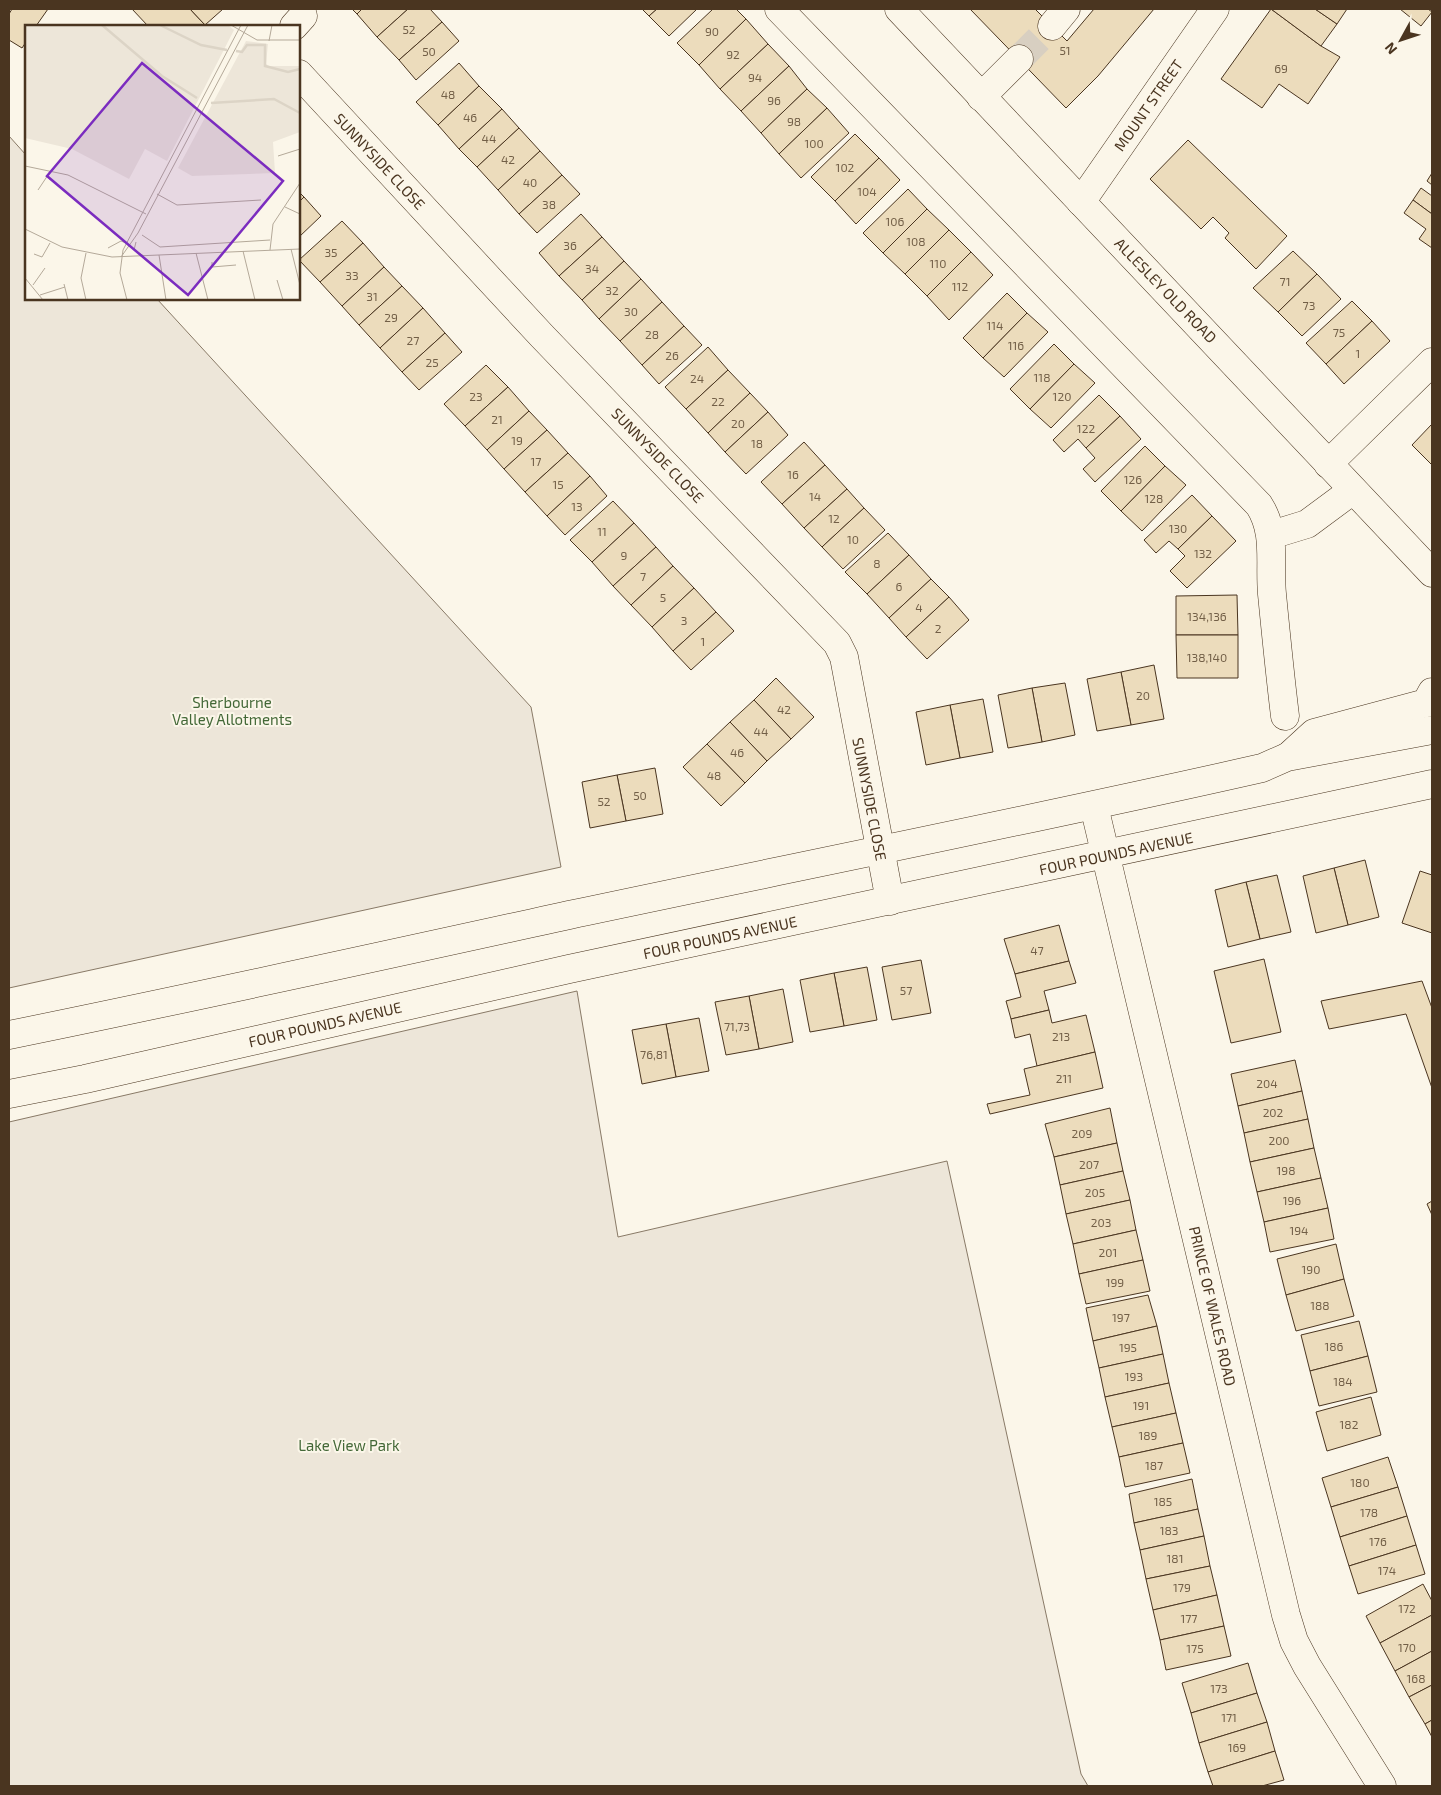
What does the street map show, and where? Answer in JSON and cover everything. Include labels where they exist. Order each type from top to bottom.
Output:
[{"type":"main road","points":[[779,9],[1259,505],[1271,535],[1272,591],[1285,716]]},
{"type":"main road","name":"ALLESLEY OLD ROAD","points":[[898,9],[1287,417],[1431,579]]},
{"type":"main road","name":"MOUNT STREET","points":[[1081,202],[1215,9]]},
{"type":"main road","points":[[981,97],[1019,59]]},
{"type":"main road","name":"SUNNYSIDE CLOSE","points":[[300,75],[542,336],[838,643],[844,657],[890,901]]},
{"type":"main road","points":[[1328,464],[1432,362]]},
{"type":"main road","points":[[1271,535],[1307,524],[1353,490]]},
{"type":"main road","points":[[1287,757],[1314,733],[1426,703],[1432,692]]},
{"type":"main road","points":[[9,1035],[209,995],[571,915],[1094,806],[1262,768],[1287,757],[1432,730]]},
{"type":"main road","name":"FOUR POUNDS AVENUE","points":[[9,1094],[94,1077],[559,971],[1105,856],[1432,784]]},
{"type":"main road","name":"PRINCE OF WALES ROAD","points":[[1094,806],[1286,1615],[1294,1641],[1307,1666],[1382,1786]]},
{"type":"green space","name":"Sherbourne Valley Allotments","points":[[9,136],[25,154],[25,300],[158,300],[531,707],[561,867],[9,988]]},
{"type":"green space","name":"Lake View Park","points":[[577,991],[618,1237],[947,1161],[1081,1774],[1088,1786],[9,1786],[9,1122]]},
{"type":"building","points":[[12,9],[48,9],[37,25],[25,25],[25,44],[22,48],[9,40],[9,14]]},
{"type":"building","points":[[132,9],[190,9],[205,25],[147,25]]},
{"type":"building","points":[[190,9],[223,9],[205,25]]},
{"type":"building","points":[[352,9],[362,9],[357,14]]},
{"type":"building","points":[[362,9],[408,9],[377,37],[357,14]]},
{"type":"building","points":[[408,9],[430,9],[442,22],[399,60],[377,37]]},
{"type":"building","points":[[642,9],[657,9],[649,16]]},
{"type":"building","points":[[657,9],[697,9],[669,36],[649,16]]},
{"type":"building","points":[[713,9],[736,9],[746,19],[699,65],[677,43]]},
{"type":"building","points":[[970,9],[1035,9],[1067,41],[1094,9],[1154,9],[1098,76],[1066,108]]},
{"type":"building","points":[[1271,9],[1321,46],[1340,57],[1308,104],[1279,84],[1262,108],[1221,79]]},
{"type":"building","points":[[1271,9],[1315,9],[1337,24],[1321,46]]},
{"type":"building","points":[[1315,9],[1347,9],[1337,24]]},
{"type":"building","points":[[1400,9],[1428,9],[1432,12],[1421,26]]},
{"type":"building","points":[[746,19],[768,44],[720,89],[699,65]]},
{"type":"building","points":[[442,22],[459,41],[416,80],[399,60]]},
{"type":"building","points":[[768,44],[789,66],[741,111],[720,89]]},
{"type":"building","points":[[459,63],[479,86],[438,125],[416,102]]},
{"type":"building","points":[[789,66],[807,89],[761,133],[741,111]]},
{"type":"building","points":[[479,86],[502,109],[459,149],[438,125]]},
{"type":"building","points":[[807,89],[827,108],[779,154],[761,133]]},
{"type":"building","points":[[827,108],[849,133],[801,178],[779,154]]},
{"type":"building","points":[[502,109],[519,128],[477,167],[459,149]]},
{"type":"building","points":[[519,128],[540,151],[498,190],[477,167]]},
{"type":"building","points":[[855,134],[879,158],[835,201],[811,177]]},
{"type":"building","points":[[1188,140],[1287,236],[1256,269],[1225,238],[1229,233],[1213,217],[1201,229],[1150,179]]},
{"type":"building","points":[[540,151],[562,175],[519,214],[498,190]]},
{"type":"building","points":[[879,158],[900,180],[856,224],[835,201]]},
{"type":"building","points":[[1432,173],[1432,185],[1427,181]]},
{"type":"building","points":[[562,175],[580,194],[537,233],[519,214]]},
{"type":"building","points":[[1421,188],[1432,196],[1432,214],[1413,200]]},
{"type":"building","points":[[908,189],[927,209],[883,253],[863,233]]},
{"type":"building","points":[[300,193],[304,197],[300,201]]},
{"type":"building","points":[[304,197],[321,216],[300,236],[300,201]]},
{"type":"building","points":[[1413,200],[1432,214],[1432,248],[1419,239],[1426,229],[1404,213]]},
{"type":"building","points":[[927,209],[949,230],[905,274],[883,253]]},
{"type":"building","points":[[581,214],[602,237],[559,276],[539,253]]},
{"type":"building","points":[[342,221],[363,243],[320,282],[300,259]]},
{"type":"building","points":[[949,230],[971,252],[927,296],[905,274]]},
{"type":"building","points":[[602,237],[624,261],[582,300],[559,276]]},
{"type":"building","points":[[363,243],[384,267],[342,306],[320,282]]},
{"type":"building","points":[[1293,251],[1317,274],[1278,312],[1253,288]]},
{"type":"building","points":[[971,252],[993,275],[949,320],[927,296]]},
{"type":"building","points":[[624,261],[641,279],[599,319],[582,300]]},
{"type":"building","points":[[384,267],[402,286],[359,325],[342,306]]},
{"type":"building","points":[[1317,274],[1341,299],[1302,336],[1278,312]]},
{"type":"building","points":[[641,279],[662,302],[620,341],[599,319]]},
{"type":"building","points":[[402,286],[423,308],[380,348],[359,325]]},
{"type":"building","points":[[1007,293],[1027,313],[983,358],[963,338]]},
{"type":"building","points":[[1352,301],[1372,321],[1326,364],[1306,343]]},
{"type":"building","points":[[662,302],[684,326],[642,365],[620,341]]},
{"type":"building","points":[[423,308],[445,333],[402,372],[380,348]]},
{"type":"building","points":[[1027,313],[1048,332],[1004,377],[983,358]]},
{"type":"building","points":[[1372,321],[1390,341],[1344,384],[1326,364]]},
{"type":"building","points":[[684,326],[702,345],[659,384],[642,365]]},
{"type":"building","points":[[445,333],[462,352],[419,390],[402,372]]},
{"type":"building","points":[[1054,344],[1074,364],[1030,409],[1010,389]]},
{"type":"building","points":[[708,347],[728,370],[686,409],[665,387]]},
{"type":"building","points":[[1074,364],[1095,383],[1051,428],[1030,409]]},
{"type":"building","points":[[486,365],[508,387],[465,426],[444,404]]},
{"type":"building","points":[[728,370],[750,393],[708,433],[686,409]]},
{"type":"building","points":[[508,387],[529,411],[487,450],[465,426]]},
{"type":"building","points":[[750,393],[768,412],[725,452],[708,433]]},
{"type":"building","points":[[1099,395],[1120,416],[1086,448],[1078,439],[1064,452],[1053,440]]},
{"type":"building","points":[[529,411],[547,430],[504,469],[487,450]]},
{"type":"building","points":[[768,412],[788,435],[746,474],[725,452]]},
{"type":"building","points":[[1120,416],[1141,439],[1095,482],[1083,469],[1095,458],[1086,448]]},
{"type":"building","points":[[1432,424],[1432,465],[1412,445]]},
{"type":"building","points":[[547,430],[568,453],[525,492],[504,469]]},
{"type":"building","points":[[804,442],[825,465],[782,504],[761,482]]},
{"type":"building","points":[[1145,446],[1165,466],[1121,511],[1101,491]]},
{"type":"building","points":[[568,453],[590,476],[547,516],[525,492]]},
{"type":"building","points":[[825,465],[847,489],[804,528],[782,504]]},
{"type":"building","points":[[1165,466],[1186,485],[1142,531],[1121,511]]},
{"type":"building","points":[[590,476],[607,496],[565,535],[547,516]]},
{"type":"building","points":[[847,489],[864,508],[822,547],[804,528]]},
{"type":"building","points":[[1192,495],[1212,516],[1178,549],[1169,541],[1156,553],[1144,540]]},
{"type":"building","points":[[613,501],[634,523],[592,562],[570,540]]},
{"type":"building","points":[[864,508],[885,530],[843,569],[822,547]]},
{"type":"building","points":[[1212,516],[1236,541],[1187,588],[1170,571],[1185,556],[1178,549]]},
{"type":"building","points":[[634,523],[656,547],[613,586],[592,562]]},
{"type":"building","points":[[888,533],[909,555],[867,594],[845,572]]},
{"type":"building","points":[[656,547],[673,566],[631,605],[613,586]]},
{"type":"building","points":[[909,555],[931,579],[889,618],[867,594]]},
{"type":"building","points":[[673,566],[694,588],[652,627],[631,605]]},
{"type":"building","points":[[931,579],[949,597],[906,637],[889,618]]},
{"type":"building","points":[[694,588],[716,612],[673,651],[652,627]]},
{"type":"building","points":[[1237,595],[1238,635],[1176,635],[1176,596]]},
{"type":"building","points":[[949,597],[969,620],[927,659],[906,637]]},
{"type":"building","points":[[716,612],[734,631],[691,670],[673,651]]},
{"type":"building","points":[[1176,635],[1238,635],[1238,678],[1177,678]]},
{"type":"building","points":[[1154,665],[1164,719],[1131,725],[1121,672]]},
{"type":"building","points":[[1121,672],[1131,725],[1097,731],[1087,679]]},
{"type":"building","points":[[776,678],[814,717],[791,739],[754,700]]},
{"type":"building","points":[[1065,683],[1075,735],[1042,742],[1032,688]]},
{"type":"building","points":[[1032,688],[1042,742],[1008,748],[998,695]]},
{"type":"building","points":[[983,699],[993,752],[960,758],[950,705]]},
{"type":"building","points":[[754,700],[791,739],[767,761],[730,722]]},
{"type":"building","points":[[950,705],[960,758],[926,765],[916,712]]},
{"type":"building","points":[[730,722],[767,761],[745,783],[707,744]]},
{"type":"building","points":[[707,744],[745,783],[721,806],[683,767]]},
{"type":"building","points":[[655,768],[663,814],[626,821],[617,775]]},
{"type":"building","points":[[617,775],[626,821],[590,828],[582,782]]},
{"type":"building","points":[[1365,860],[1379,917],[1348,925],[1334,868]]},
{"type":"building","points":[[1334,868],[1348,925],[1316,933],[1303,876]]},
{"type":"building","points":[[1420,871],[1432,875],[1432,933],[1402,923]]},
{"type":"building","points":[[1277,875],[1291,932],[1260,939],[1246,882]]},
{"type":"building","points":[[1246,882],[1260,939],[1228,947],[1215,890]]},
{"type":"building","points":[[1059,925],[1069,961],[1015,974],[1004,939]]},
{"type":"building","points":[[1264,959],[1281,1032],[1231,1043],[1214,971]]},
{"type":"building","points":[[921,960],[931,1013],[892,1020],[882,967]]},
{"type":"building","points":[[1069,961],[1076,983],[1044,991],[1049,1010],[1011,1019],[1006,1001],[1021,997],[1015,974]]},
{"type":"building","points":[[867,967],[877,1020],[844,1026],[834,973]]},
{"type":"building","points":[[834,973],[844,1026],[810,1032],[800,980]]},
{"type":"building","points":[[1422,981],[1432,1008],[1432,1088],[1406,1014],[1329,1029],[1321,1001]]},
{"type":"building","points":[[783,989],[793,1042],[759,1049],[749,996]]},
{"type":"building","points":[[749,996],[759,1049],[726,1055],[715,1002]]},
{"type":"building","points":[[1049,1010],[1052,1023],[1086,1015],[1095,1052],[1037,1066],[1030,1034],[1015,1038],[1011,1019]]},
{"type":"building","points":[[699,1018],[709,1071],[676,1077],[666,1024]]},
{"type":"building","points":[[666,1024],[676,1077],[642,1084],[632,1030]]},
{"type":"building","points":[[1095,1052],[1103,1088],[990,1114],[987,1104],[1030,1095],[1024,1069]]},
{"type":"building","points":[[1295,1060],[1302,1091],[1238,1106],[1231,1074]]},
{"type":"building","points":[[1302,1091],[1308,1119],[1244,1133],[1238,1106]]},
{"type":"building","points":[[1110,1108],[1117,1143],[1054,1157],[1045,1124]]},
{"type":"building","points":[[1308,1119],[1314,1148],[1250,1162],[1244,1133]]},
{"type":"building","points":[[1117,1143],[1123,1171],[1060,1185],[1054,1157]]},
{"type":"building","points":[[1314,1148],[1321,1178],[1257,1192],[1250,1162]]},
{"type":"building","points":[[1123,1171],[1130,1200],[1066,1214],[1060,1185]]},
{"type":"building","points":[[1321,1178],[1328,1208],[1264,1222],[1257,1192]]},
{"type":"building","points":[[1130,1200],[1136,1230],[1073,1244],[1066,1214]]},
{"type":"building","points":[[1432,1201],[1432,1215],[1427,1204]]},
{"type":"building","points":[[1328,1208],[1334,1239],[1270,1252],[1264,1222]]},
{"type":"building","points":[[1136,1230],[1143,1260],[1079,1274],[1073,1244]]},
{"type":"building","points":[[1336,1244],[1344,1279],[1286,1295],[1277,1259]]},
{"type":"building","points":[[1143,1260],[1150,1291],[1086,1304],[1079,1274]]},
{"type":"building","points":[[1344,1279],[1354,1316],[1296,1331],[1286,1295]]},
{"type":"building","points":[[1148,1295],[1157,1326],[1093,1341],[1086,1308]]},
{"type":"building","points":[[1359,1321],[1368,1356],[1310,1371],[1301,1335]]},
{"type":"building","points":[[1157,1326],[1163,1354],[1099,1368],[1093,1341]]},
{"type":"building","points":[[1163,1354],[1169,1383],[1105,1397],[1099,1368]]},
{"type":"building","points":[[1368,1356],[1377,1392],[1319,1406],[1310,1371]]},
{"type":"building","points":[[1169,1383],[1176,1413],[1112,1427],[1105,1397]]},
{"type":"building","points":[[1371,1397],[1381,1435],[1327,1451],[1316,1412]]},
{"type":"building","points":[[1176,1413],[1183,1443],[1119,1457],[1112,1427]]},
{"type":"building","points":[[1183,1443],[1190,1473],[1125,1487],[1119,1457]]},
{"type":"building","points":[[1388,1457],[1398,1487],[1331,1507],[1322,1478]]},
{"type":"building","points":[[1192,1479],[1198,1509],[1134,1523],[1129,1494]]},
{"type":"building","points":[[1398,1487],[1407,1516],[1340,1537],[1331,1507]]},
{"type":"building","points":[[1198,1509],[1204,1536],[1140,1550],[1134,1523]]},
{"type":"building","points":[[1407,1516],[1416,1545],[1349,1566],[1340,1537]]},
{"type":"building","points":[[1204,1536],[1210,1566],[1146,1579],[1140,1550]]},
{"type":"building","points":[[1416,1545],[1425,1574],[1358,1594],[1349,1566]]},
{"type":"building","points":[[1210,1566],[1217,1595],[1153,1610],[1146,1579]]},
{"type":"building","points":[[1423,1584],[1432,1601],[1432,1615],[1380,1643],[1366,1616]]},
{"type":"building","points":[[1217,1595],[1224,1626],[1160,1640],[1153,1610]]},
{"type":"building","points":[[1432,1615],[1432,1651],[1395,1671],[1380,1643]]},
{"type":"building","points":[[1224,1626],[1231,1656],[1166,1670],[1160,1640]]},
{"type":"building","points":[[1432,1651],[1432,1685],[1409,1697],[1395,1671]]},
{"type":"building","points":[[1248,1663],[1257,1693],[1191,1713],[1182,1683]]},
{"type":"building","points":[[1432,1685],[1432,1720],[1425,1724],[1409,1697]]},
{"type":"building","points":[[1257,1693],[1267,1722],[1199,1743],[1191,1713]]},
{"type":"building","points":[[1432,1720],[1432,1737],[1425,1724]]},
{"type":"building","points":[[1267,1722],[1275,1751],[1208,1772],[1199,1743]]},
{"type":"building","points":[[1275,1751],[1284,1780],[1262,1786],[1213,1786],[1208,1772]]},
{"type":"tunnel","points":[[1019,59],[1052,26]]}]
